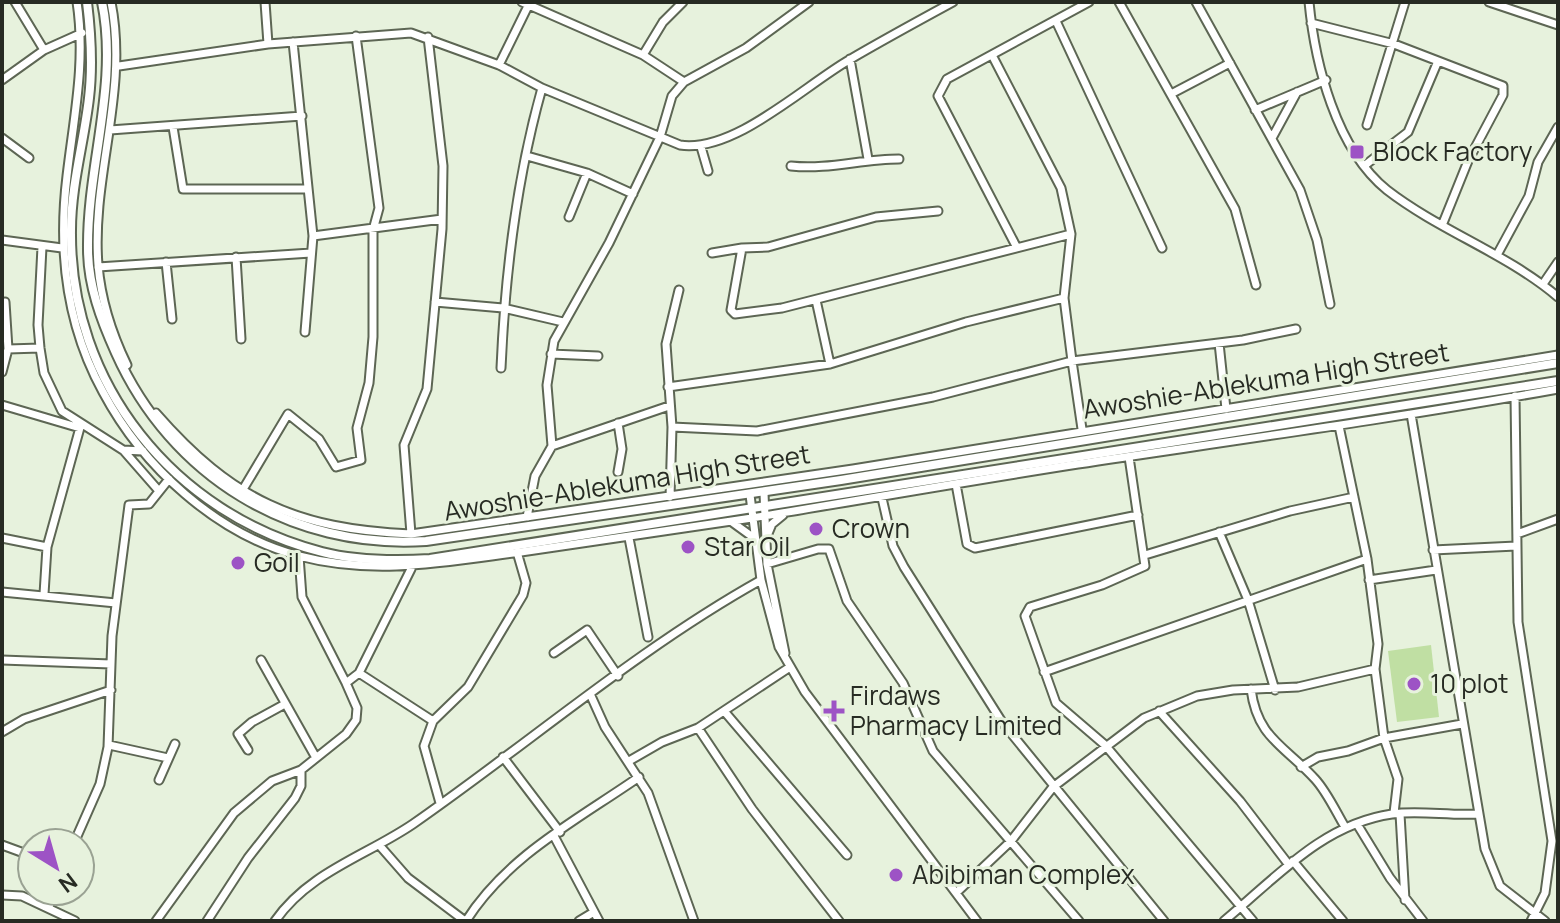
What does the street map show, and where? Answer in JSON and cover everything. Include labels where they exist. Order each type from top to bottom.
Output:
[{"type":"main road","name":"Awoshie-Ablekuma High Street","points":[[87,2],[92,68],[70,228],[72,270],[89,339],[121,407],[172,473],[206,500],[256,529],[324,553],[366,559],[472,556],[661,528],[1558,381]]},
{"type":"main road","name":"Awoshie-Ablekuma High Street","points":[[102,2],[108,67],[90,201],[88,251],[93,292],[126,376],[150,416],[206,474],[272,515],[339,538],[396,543],[426,541],[612,509],[764,493],[916,463],[1182,425],[1510,367],[1558,363]]},
{"type":"main road","points":[[1181,442],[1182,425]]},
{"type":"street","points":[[15,2],[44,50]]},
{"type":"street","name":"Awoshie-Ablekuma High Street","points":[[77,2],[82,33],[82,79],[67,176],[62,248],[66,284],[84,353],[103,394],[143,451],[169,479],[213,515],[260,542],[299,556],[369,567],[411,569],[472,556],[629,538],[661,528],[730,521],[753,513],[750,495]]},
{"type":"street","name":"Awoshie-Ablekuma High Street","points":[[111,2],[119,66],[100,195],[98,267],[111,326],[148,404],[189,451],[242,491],[272,507],[344,530],[411,534],[527,517],[612,509],[670,497],[916,463],[1082,429],[1510,367],[1558,355]]},
{"type":"street","points":[[265,2],[268,44]]},
{"type":"street","points":[[643,55],[663,22],[683,2]]},
{"type":"street","points":[[527,517],[535,476],[552,446],[547,385],[551,354],[563,322],[633,194],[660,137],[672,96],[684,82],[746,48],[809,2]]},
{"type":"street","points":[[119,66],[268,44],[411,33],[499,65],[542,88],[660,137],[683,146],[701,147],[760,119],[850,59],[953,2]]},
{"type":"street","points":[[1016,246],[938,96],[947,79],[1089,2]]},
{"type":"street","points":[[1119,2],[1235,209],[1256,285]]},
{"type":"street","points":[[1196,2],[1272,138],[1309,213],[1330,304]]},
{"type":"street","points":[[1309,2],[1311,23],[1326,80],[1347,138],[1364,166],[1388,190],[1497,255],[1558,297]]},
{"type":"street","points":[[1367,125],[1405,2]]},
{"type":"street","points":[[1489,2],[1558,25]]},
{"type":"street","points":[[499,65],[526,3],[643,55],[684,82]]},
{"type":"street","points":[[1056,21],[1162,248]]},
{"type":"street","points":[[1311,23],[1394,44],[1505,89],[1468,161],[1443,223]]},
{"type":"street","points":[[2,80],[44,50],[82,33]]},
{"type":"street","points":[[242,491],[288,414],[319,439],[331,464],[336,467],[361,460],[357,428],[369,383],[373,337],[373,230],[379,208],[356,36]]},
{"type":"street","points":[[411,534],[404,445],[427,389],[442,219],[443,166],[428,37]]},
{"type":"street","points":[[293,42],[313,236],[305,332]]},
{"type":"street","points":[[992,55],[1059,182],[1071,234],[1064,298],[1082,429]]},
{"type":"street","points":[[850,59],[868,159]]},
{"type":"street","points":[[1364,166],[1408,132],[1438,61]]},
{"type":"street","points":[[1171,94],[1230,63]]},
{"type":"street","points":[[1255,110],[1326,80]]},
{"type":"street","points":[[501,368],[503,308],[527,142],[542,88]]},
{"type":"street","points":[[1272,138],[1297,92]]},
{"type":"street","points":[[110,130],[302,116]]},
{"type":"street","points":[[173,127],[183,189],[307,189]]},
{"type":"street","points":[[1497,255],[1529,196],[1538,162],[1558,127]]},
{"type":"street","points":[[2,138],[29,158]]},
{"type":"street","points":[[701,147],[708,171]]},
{"type":"street","points":[[527,156],[587,173],[633,194]]},
{"type":"street","points":[[791,166],[822,169],[868,159],[899,159]]},
{"type":"street","points":[[569,217],[587,173]]},
{"type":"street","points":[[712,253],[725,248],[768,247],[876,217],[938,211]]},
{"type":"street","points":[[313,236],[442,219]]},
{"type":"street","points":[[742,248],[735,272],[733,312],[782,308],[1071,234]]},
{"type":"street","points":[[2,240],[62,248]]},
{"type":"street","points":[[42,247],[38,321],[40,348],[44,373],[62,411],[80,426],[124,451],[159,491]]},
{"type":"street","points":[[98,267],[311,253]]},
{"type":"street","points":[[236,257],[241,339]]},
{"type":"street","points":[[166,262],[172,319]]},
{"type":"street","points":[[1543,284],[1558,262]]},
{"type":"street","points":[[670,497],[672,427],[666,344],[679,290]]},
{"type":"street","points":[[668,387],[830,364],[966,322],[1064,298]]},
{"type":"street","points":[[816,300],[830,364]]},
{"type":"street","points":[[2,372],[8,349],[5,302]]},
{"type":"street","points":[[435,302],[503,308],[563,322]]},
{"type":"street","points":[[672,427],[716,432],[757,431],[933,397],[1072,361],[1219,343],[1296,329]]},
{"type":"street","points":[[1219,343],[1226,409]]},
{"type":"street","points":[[8,349],[40,348]]},
{"type":"street","points":[[551,354],[598,356]]},
{"type":"street","name":"Awoshie-Ablekuma High Street","points":[[764,493],[765,511],[786,513],[956,484],[992,474],[1339,426],[1558,389]]},
{"type":"street","points":[[1515,396],[1518,622],[1555,841],[1545,893],[1533,917]]},
{"type":"street","points":[[2,405],[80,426]]},
{"type":"street","points":[[552,446],[669,406]]},
{"type":"street","points":[[1411,414],[1478,814],[1496,880],[1533,917],[1545,921]]},
{"type":"street","points":[[618,423],[622,449],[618,472]]},
{"type":"street","points":[[44,594],[47,547],[80,426]]},
{"type":"street","points":[[1339,426],[1367,559],[1378,644],[1375,669],[1384,738],[1398,779],[1397,814],[1405,900]]},
{"type":"street","points":[[124,451],[143,451]]},
{"type":"street","points":[[1129,457],[1146,562],[1142,569],[1026,610],[1025,616],[1056,703],[1105,745],[1253,921]]},
{"type":"street","points":[[81,827],[100,784],[109,745],[116,603],[129,505],[149,504],[169,479]]},
{"type":"street","points":[[956,484],[967,544],[975,548],[1138,515]]},
{"type":"street","points":[[1145,555],[1354,497]]},
{"type":"street","points":[[882,498],[893,546],[991,707],[1164,921]]},
{"type":"street","points":[[765,511],[767,564],[785,655]]},
{"type":"street","points":[[753,513],[768,618],[790,667],[977,921]]},
{"type":"street","points":[[766,542],[772,524],[786,513]]},
{"type":"street","points":[[1517,534],[1558,519]]},
{"type":"street","points":[[730,521],[748,531],[756,542]]},
{"type":"street","points":[[1219,532],[1248,600],[1275,690]]},
{"type":"street","points":[[2,538],[47,547]]},
{"type":"street","points":[[629,538],[648,637]]},
{"type":"street","points":[[1433,550],[1516,546]]},
{"type":"street","points":[[767,564],[829,549],[847,601],[903,683],[933,751],[1079,921]]},
{"type":"street","points":[[440,803],[424,746],[433,721],[468,687],[523,595],[526,583],[517,552]]},
{"type":"street","points":[[156,921],[234,813],[272,781],[301,770],[346,734],[356,720],[357,708],[302,597],[298,583],[299,556]]},
{"type":"street","points":[[1044,672],[1367,559]]},
{"type":"street","points":[[346,683],[359,673],[411,569]]},
{"type":"street","points":[[1369,580],[1436,570]]},
{"type":"street","points":[[275,921],[311,883],[380,846],[700,616],[761,580]]},
{"type":"street","points":[[2,592],[116,603]]},
{"type":"street","points":[[768,618],[778,615]]},
{"type":"street","points":[[554,653],[587,630],[618,676]]},
{"type":"street","points":[[2,660],[111,664]]},
{"type":"street","points":[[261,660],[315,756]]},
{"type":"street","points":[[629,761],[662,742],[698,728],[790,667]]},
{"type":"street","points":[[956,893],[1011,841],[1053,787],[1105,745],[1159,711],[1197,696],[1251,689],[1275,690],[1375,669]]},
{"type":"street","points":[[359,673],[433,721]]},
{"type":"street","points":[[1251,689],[1254,712],[1260,725],[1278,747],[1318,782],[1345,827]]},
{"type":"street","points":[[2,732],[24,719],[111,690]]},
{"type":"street","points":[[591,696],[605,727],[639,777],[694,921]]},
{"type":"street","points":[[248,750],[238,734],[252,722],[285,704]]},
{"type":"street","points":[[724,711],[847,855]]},
{"type":"street","points":[[1159,711],[1343,921]]},
{"type":"street","points":[[1301,767],[1318,757],[1348,751],[1384,738],[1462,724]]},
{"type":"street","points":[[698,728],[752,809],[839,921]]},
{"type":"street","points":[[159,780],[175,744]]},
{"type":"street","points":[[109,745],[168,758]]},
{"type":"street","points":[[503,757],[557,834],[599,921]]},
{"type":"street","points":[[207,921],[248,858],[295,798],[301,786],[301,770]]},
{"type":"street","points":[[380,846],[408,878],[465,921],[499,876],[639,777]]},
{"type":"street","points":[[1224,921],[1291,863],[1321,840],[1345,827],[1397,814],[1478,814]]},
{"type":"street","points":[[1357,824],[1405,900],[1423,921]]},
{"type":"street","points":[[49,907],[75,921]]},
{"type":"street","points":[[579,921],[594,912]]},
{"type":"green space","name":"10 plot","points":[[1431,645],[1439,717],[1397,722],[1388,651]]},
{"type":"place","name":"Block Factory","points":[[1357,152]]},
{"type":"place","name":"Crown","points":[[816,529]]},
{"type":"place","name":"Star Oil","points":[[688,547]]},
{"type":"place","name":"Goil","points":[[238,563]]},
{"type":"place","name":"10 plot","points":[[1414,684]]},
{"type":"place","name":"Firdaws Pharmacy Limited","points":[[834,711]]},
{"type":"place","name":"Abibiman Complex","points":[[896,875]]}]
